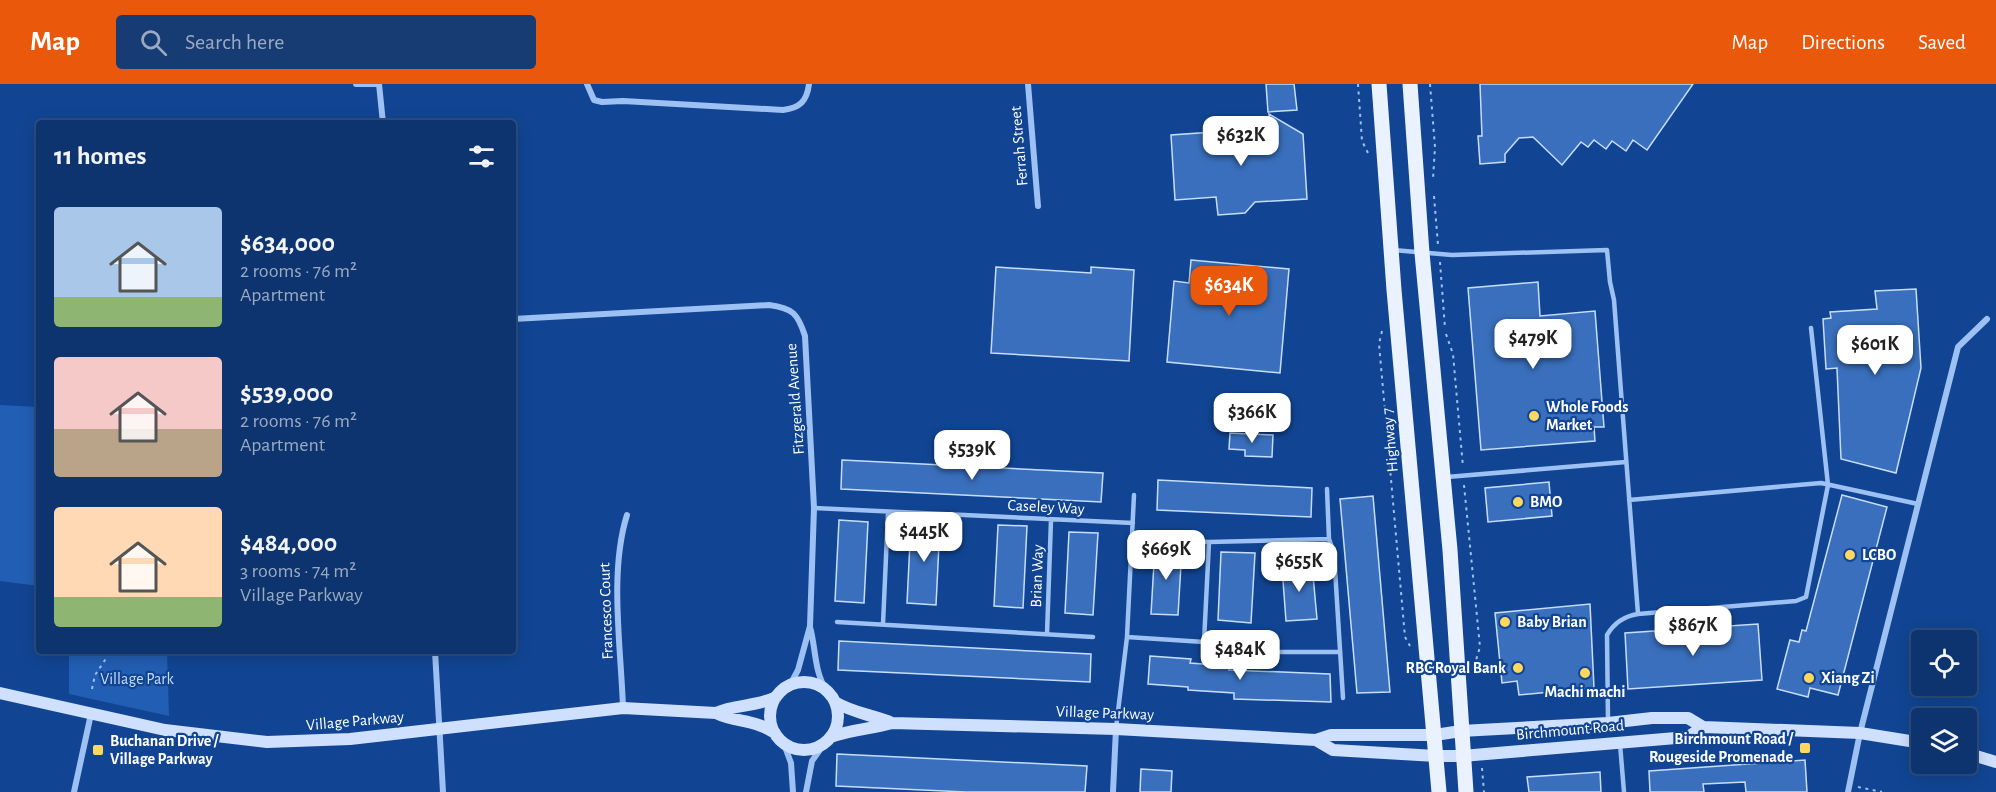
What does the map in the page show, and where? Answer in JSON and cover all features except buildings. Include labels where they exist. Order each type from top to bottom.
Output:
[{"type":"main road","name":"Highway 7","points":[[1379,84],[1439,792]]},
{"type":"main road","points":[[1410,84],[1422,253],[1450,550],[1466,792]]},
{"type":"main road","points":[[809,683],[819,686],[831,696],[838,720],[827,740],[814,749],[804,750],[784,744],[775,733],[770,715],[776,697],[790,686],[809,683]]},
{"type":"main road","name":"Village Parkway","points":[[0,693],[165,730],[267,742],[309,742],[439,730],[623,708],[716,713],[728,719],[756,723],[775,733]]},
{"type":"main road","name":"Village Parkway","points":[[831,696],[851,710],[892,723],[1116,729],[1316,740],[1331,735],[1435,735],[1461,731]]},
{"type":"main road","name":"Village Parkway","points":[[716,713],[729,707],[750,706],[776,697]]},
{"type":"main road","name":"Birchmount Road","points":[[1461,731],[1608,723],[1652,718],[1688,718],[1703,727],[1860,733],[1911,741]]},
{"type":"main road","name":"Village Parkway","points":[[827,740],[850,730],[877,728],[892,723]]},
{"type":"main road","name":"Birchmount Road","points":[[1436,756],[1462,756],[1688,736],[1703,727]]},
{"type":"main road","name":"Village Parkway","points":[[1316,740],[1333,750],[1436,756]]},
{"type":"main road","points":[[1977,756],[1996,762]]},
{"type":"street","points":[[356,84],[379,84],[383,120]]},
{"type":"street","points":[[587,84],[594,100],[602,102],[644,102],[783,110],[795,109],[802,104],[809,84]]},
{"type":"street","name":"Ferrah Street","points":[[1028,84],[1038,206]]},
{"type":"street","name":"Fitzgerald Avenue","points":[[516,319],[769,305],[785,307],[799,318],[805,336],[814,508],[810,626],[798,670],[790,686]]},
{"type":"street","points":[[1849,789],[1860,733],[1958,347],[1987,319]]},
{"type":"street","name":"Francesco Court","points":[[623,708],[617,561],[627,515]]},
{"type":"street","name":"Fitzgerald Avenue","points":[[810,626],[818,671],[831,696]]},
{"type":"street","points":[[435,654],[443,792]]},
{"type":"street","points":[[74,792],[91,714]]},
{"type":"street","points":[[1113,792],[1116,729]]},
{"type":"street","points":[[806,792],[812,761],[827,740]]},
{"type":"street","points":[[784,744],[791,763],[793,792]]},
{"type":"lane","points":[[1392,250],[1452,255],[1607,250],[1614,300],[1638,614]]},
{"type":"lane","points":[[1608,723],[1607,635],[1612,626],[1630,615],[1796,601],[1806,597],[1828,485],[1810,328]]},
{"type":"lane","points":[[1443,477],[1626,462]]},
{"type":"lane","points":[[1629,500],[1821,483],[1918,504]]},
{"type":"lane","points":[[1327,489],[1329,539],[1334,554],[1343,698]]},
{"type":"lane","points":[[1116,729],[1127,637],[1134,495]]},
{"type":"lane","name":"Caseley Way","points":[[814,508],[1133,523]]},
{"type":"lane","points":[[883,624],[888,512]]},
{"type":"lane","name":"Brian Way","points":[[1047,634],[1051,520]]},
{"type":"lane","points":[[1132,539],[1209,542],[1329,539]]},
{"type":"lane","points":[[1204,642],[1209,542]]},
{"type":"lane","points":[[837,622],[1094,637]]},
{"type":"lane","points":[[1127,637],[1204,642],[1263,652],[1340,652]]},
{"type":"lane","points":[[1620,742],[1624,792]]},
{"type":"path","points":[[1358,84],[1362,141],[1370,158]]},
{"type":"path","points":[[1430,84],[1435,147],[1433,181]]},
{"type":"path","points":[[1445,325],[1446,336],[1453,354],[1463,459]]},
{"type":"path","points":[[1383,327],[1379,344],[1405,637],[1410,646],[1411,655]]},
{"type":"path","points":[[1464,488],[1480,647],[1473,669]]},
{"type":"path","points":[[92,688],[95,675],[109,654]]},
{"type":"path","points":[[1849,789],[1882,792]]},
{"type":"green space","points":[[0,405],[36,407],[36,586],[0,581]]},
{"type":"green space","name":"Village Park","points":[[69,654],[167,654],[169,716],[69,694]]},
{"type":"place","name":"Whole Foods Market","points":[[1534,416]]},
{"type":"place","name":"BMO","points":[[1518,502]]},
{"type":"place","name":"LCBO","points":[[1850,555]]},
{"type":"place","name":"Baby Brian","points":[[1505,622]]},
{"type":"place","name":"RBC Royal Bank","points":[[1518,668]]},
{"type":"place","name":"Machi machi","points":[[1585,673]]},
{"type":"place","name":"Xiang Zi","points":[[1809,678]]},
{"type":"place","name":"Birchmount Road / Rougeside Promenade","points":[[1805,748]]},
{"type":"place","name":"Buchanan Drive / Village Parkway","points":[[98,750]]}]
